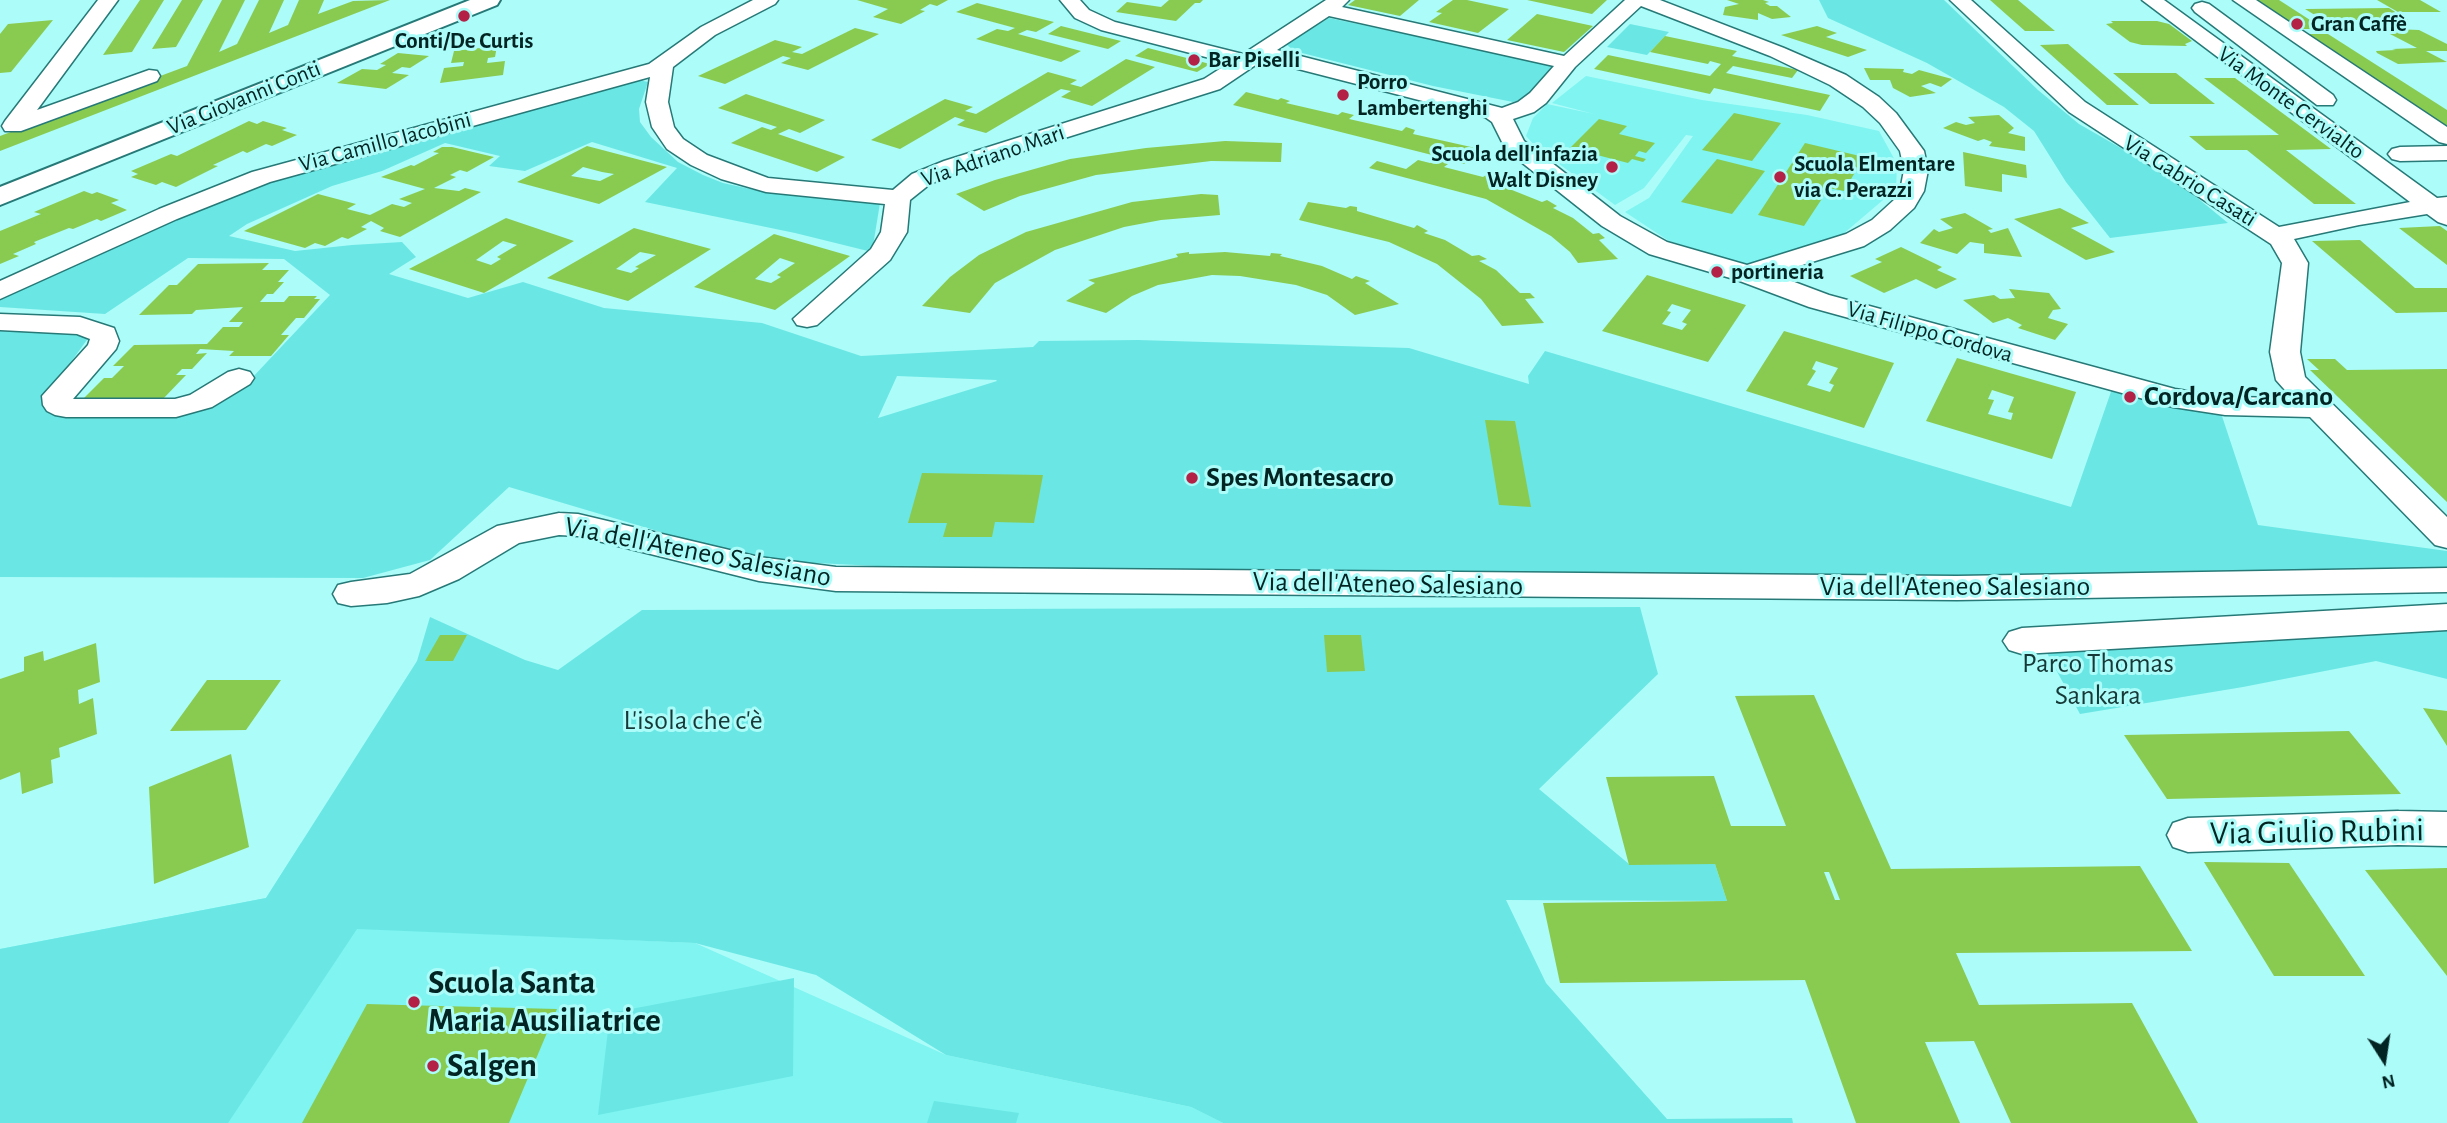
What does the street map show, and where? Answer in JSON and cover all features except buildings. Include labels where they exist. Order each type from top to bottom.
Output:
[{"type":"main road","name":"Via Giovanni Conti","points":[[0,184],[453,0]]},
{"type":"main road","name":"Via Giovanni Conti","points":[[0,197],[489,0]]},
{"type":"street","points":[[108,0],[13,126],[149,76]]},
{"type":"street","name":"Via Camillo Iacobini","points":[[0,291],[168,214],[261,177],[663,66],[708,31],[768,0]]},
{"type":"street","points":[[1070,0],[1082,14],[1108,26],[1250,61],[1294,61],[1474,105],[1499,116],[1535,101],[1568,63],[1636,0]]},
{"type":"street","points":[[1642,0],[1787,56],[1838,80],[1888,118],[1912,151],[1916,170],[1912,191],[1905,203],[1881,225],[1855,240],[1747,274]]},
{"type":"street","name":"Via Gabrio Casati","points":[[1960,0],[2077,107],[2276,235],[2286,245],[2295,263],[2285,352],[2288,372],[2296,387],[2447,537]]},
{"type":"street","name":"Via Monte Cervialto","points":[[2152,0],[2440,195]]},
{"type":"street","name":"Via Monte Cervialto","points":[[2190,0],[2346,115]]},
{"type":"street","name":"Via Monte Cervialto","points":[[2243,0],[2447,137]]},
{"type":"street","points":[[1332,5],[1568,63]]},
{"type":"street","name":"Via Adriano Mari","points":[[807,319],[863,272],[887,246],[894,232],[898,198],[910,186],[935,172],[1195,91],[1219,81],[1332,5]]},
{"type":"street","name":"Via Monte Cervialto","points":[[2239,35],[2294,34]]},
{"type":"street","points":[[1250,61],[1274,74],[1481,127],[1514,145]]},
{"type":"street","points":[[1274,74],[1276,68],[1294,61]]},
{"type":"street","points":[[663,66],[657,102],[663,127],[675,144],[699,160],[730,174],[766,185],[898,198]]},
{"type":"street","points":[[1455,119],[1475,114],[1474,105]]},
{"type":"street","name":"Via Filippo Cordova","points":[[1499,116],[1514,145],[1611,221],[1640,240],[1839,306],[2173,398],[2225,406],[2317,408]]},
{"type":"street","name":"Via Monte Cervialto","points":[[2378,138],[2400,154],[2440,195]]},
{"type":"street","name":"Via Monte Cervialto","points":[[2400,154],[2447,153]]},
{"type":"street","points":[[2276,235],[2359,217],[2440,195]]},
{"type":"street","points":[[0,322],[80,326],[104,334],[105,341],[101,349],[57,396],[58,405],[66,408],[176,408],[201,401],[239,378]]},
{"type":"street","name":"Via dell'Ateneo Salesiano","points":[[351,594],[387,592],[419,584],[447,571],[509,534],[559,524],[578,525],[759,569],[836,579],[1921,588],[2447,580]]},
{"type":"street","points":[[2022,640],[2447,617]]},
{"type":"street","name":"Via Giulio Rubini","points":[[2188,835],[2398,828],[2447,829]]},
{"type":"shaded area","name":"Scuola Elmentare via C. Perazzi","points":[[1586,76],[1702,100],[1807,115],[1879,131],[1897,164],[1896,189],[1843,234],[1748,265],[1669,241],[1625,212],[1649,198],[1693,136],[1686,135],[1644,188],[1615,205],[1536,147],[1526,136],[1533,118],[1547,104],[1594,114],[1552,103]]},
{"type":"shaded area","name":"Scuola Santa Maria Ausiliatrice","points":[[377,839],[357,928],[695,943],[946,1055],[1191,1107],[1223,1123],[0,1123],[0,949],[266,898],[301,843]]},
{"type":"green space","points":[[1819,0],[1944,0],[2038,90],[2079,124],[2173,178],[2228,223],[2110,238],[2066,182],[2034,131],[2004,107],[1927,63],[1828,18]]},
{"type":"green space","points":[[1329,18],[1548,64],[1555,69],[1527,98],[1513,102],[1433,86],[1294,51],[1286,44]]},
{"type":"green space","points":[[1630,24],[1669,32],[1647,55],[1607,47]]},
{"type":"green space","points":[[634,79],[648,82],[639,109],[640,122],[651,137],[678,162],[703,175],[723,183],[755,190],[880,203],[872,252],[645,202],[677,168],[592,142],[525,171],[489,166],[500,156],[445,143],[382,171],[332,186],[247,224],[229,236],[295,251],[402,242],[416,257],[389,274],[468,298],[523,282],[604,308],[762,323],[861,356],[1033,347],[1039,341],[1138,340],[1409,348],[1529,384],[1528,376],[1545,351],[2071,507],[2113,386],[2220,410],[2258,525],[2447,551],[2447,575],[1983,583],[1693,573],[1669,577],[1240,575],[877,566],[755,560],[509,487],[430,560],[363,578],[0,577],[0,326],[89,337],[42,402],[146,415],[251,379],[330,295],[284,259],[188,258],[105,314],[0,307],[0,296],[114,244],[293,169]],"holes":[[[897,376],[997,381],[878,418]]]},
{"type":"green space","name":"L'isola che c'è","points":[[1640,607],[1658,674],[1539,789],[1629,864],[1715,864],[1727,901],[1506,900],[1546,983],[1667,1119],[1792,1118],[1793,1123],[1223,1123],[1191,1107],[946,1055],[816,975],[695,943],[357,929],[228,1123],[0,1123],[0,949],[266,898],[417,661],[430,617],[525,660],[558,670],[642,610]]},
{"type":"green space","name":"Parco Thomas Sankara","points":[[2447,623],[2447,679],[2376,661],[2243,687],[2080,714],[2047,653]]},
{"type":"green space","points":[[794,978],[793,1076],[598,1115],[610,1013]]},
{"type":"green space","points":[[934,1101],[1019,1113],[1016,1123],[927,1123]]},
{"type":"place","name":"Conti/De Curtis","points":[[464,16]]},
{"type":"place","name":"Gran Caffè","points":[[2297,24]]},
{"type":"place","name":"Bar Piselli","points":[[1194,60]]},
{"type":"place","name":"Porro Lambertenghi","points":[[1343,95]]},
{"type":"place","name":"Scuola dell'infazia Walt Disney","points":[[1612,167]]},
{"type":"place","name":"Scuola Elmentare via C. Perazzi","points":[[1780,177]]},
{"type":"place","name":"portineria","points":[[1717,272]]},
{"type":"place","name":"Cordova/Carcano","points":[[2130,397]]},
{"type":"place","name":"Spes Montesacro","points":[[1192,478]]},
{"type":"place","name":"Scuola Santa Maria Ausiliatrice","points":[[414,1002]]},
{"type":"place","name":"Salgen","points":[[433,1066]]}]
